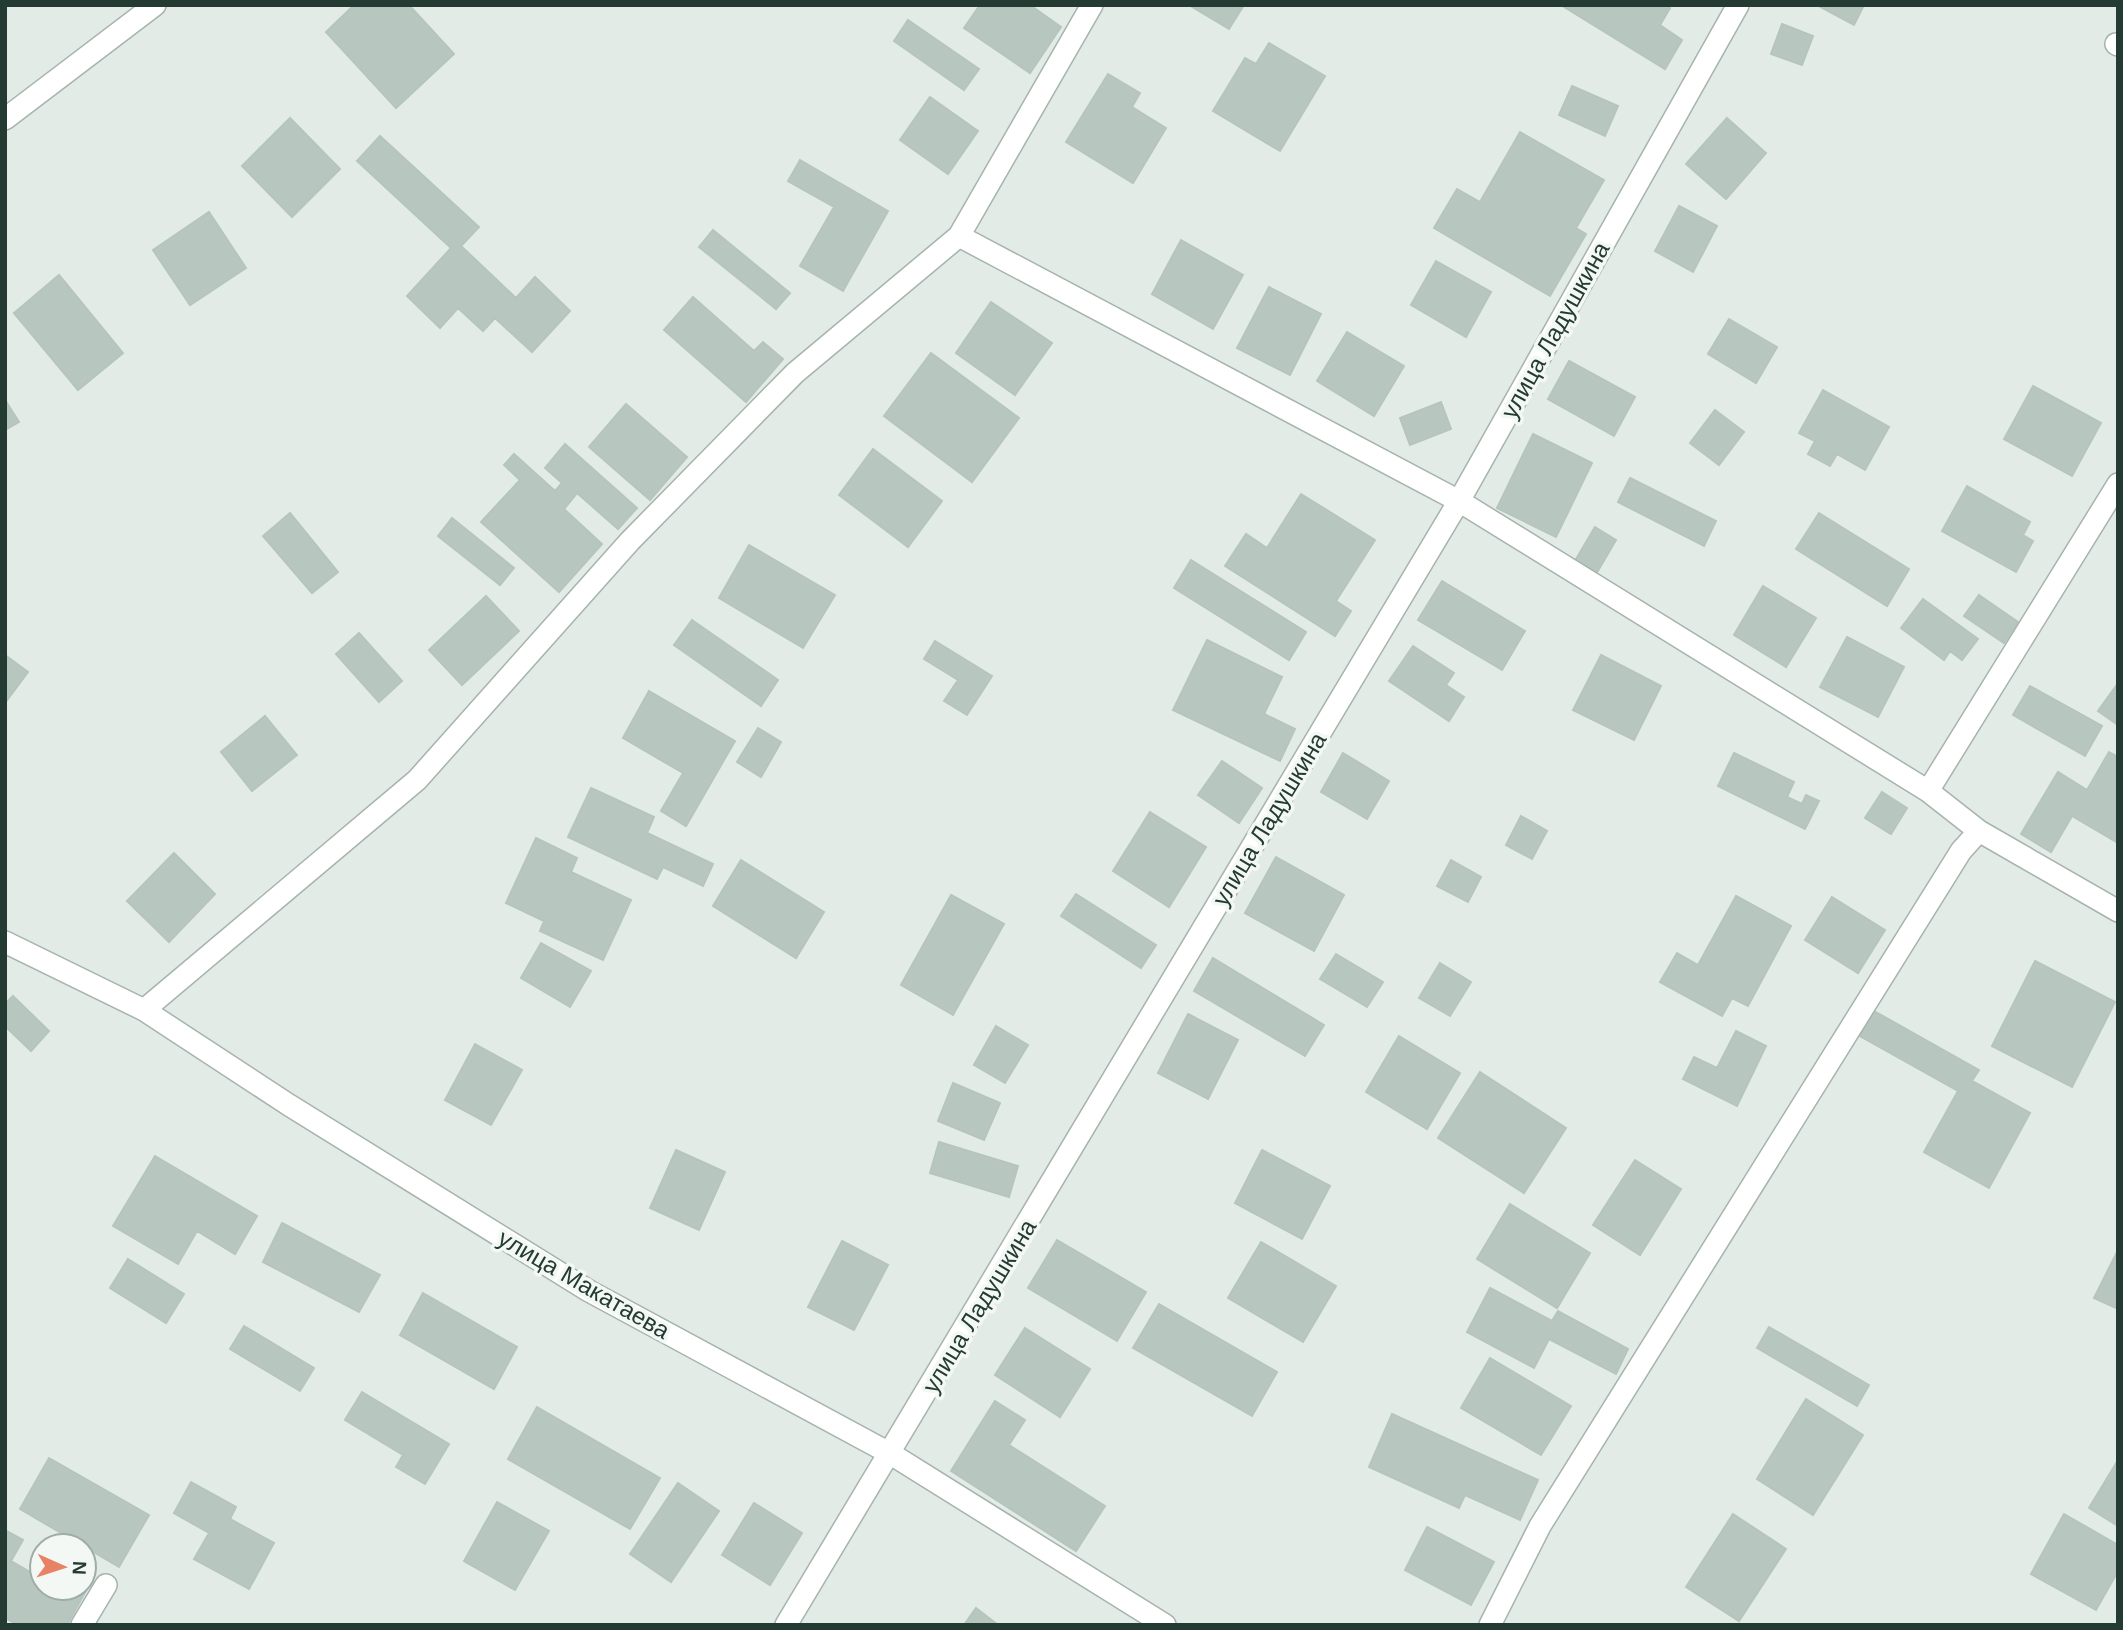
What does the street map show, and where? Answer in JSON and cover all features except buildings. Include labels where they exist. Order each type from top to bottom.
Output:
[{"type":"street","points":[[5,119],[155,5]]},
{"type":"street","points":[[144,1010],[417,780],[630,541],[795,373],[959,236],[1092,5]]},
{"type":"street","name":"улица Ладушкина","points":[[786,1625],[891,1454],[1460,500],[1738,5]]},
{"type":"street","points":[[959,236],[1460,500],[1928,791],[1979,831],[2118,911]]},
{"type":"street","points":[[1928,791],[2118,484]]},
{"type":"street","points":[[1490,1625],[1547,1514],[1961,851],[1979,831]]},
{"type":"street","name":"улица Макатаева","points":[[5,943],[144,1010],[289,1105],[589,1291],[891,1454],[1165,1625]]},
{"type":"street","points":[[82,1625],[106,1585]]}]
